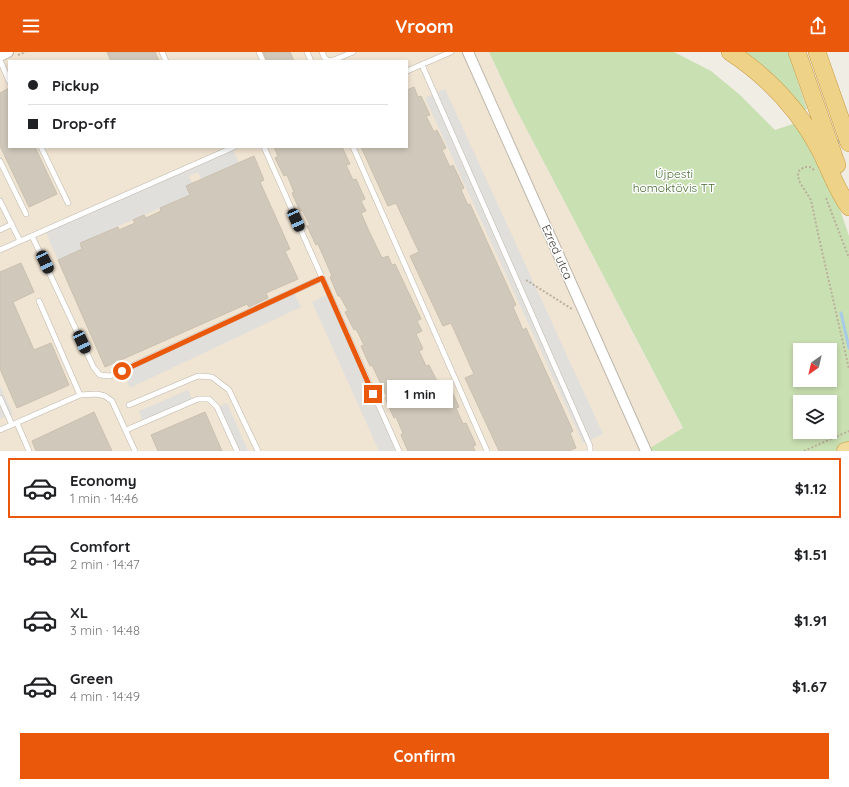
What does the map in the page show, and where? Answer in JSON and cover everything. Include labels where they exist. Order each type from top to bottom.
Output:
[{"type":"highway","points":[[730,52],[757,72],[776,89],[802,120],[820,151],[839,194],[849,207]]},
{"type":"highway","points":[[797,52],[849,200]]},
{"type":"highway","points":[[817,52],[849,143]]},
{"type":"main road","points":[[845,451],[849,450]]},
{"type":"street","points":[[0,56],[8,52]]},
{"type":"street","name":"Ezred utca","points":[[468,52],[646,451]]},
{"type":"lane","points":[[322,52],[324,57],[328,60],[334,60],[353,52]]},
{"type":"lane","points":[[408,71],[451,52]]},
{"type":"lane","points":[[0,60],[8,78]]},
{"type":"lane","points":[[422,65],[590,446],[590,451]]},
{"type":"lane","points":[[41,148],[68,203]]},
{"type":"lane","points":[[0,250],[232,148]]},
{"type":"lane","points":[[264,148],[398,451]]},
{"type":"lane","points":[[352,148],[487,451]]},
{"type":"lane","points":[[0,161],[26,214]]},
{"type":"lane","points":[[0,200],[20,241]]},
{"type":"lane","points":[[0,230],[12,224]]},
{"type":"lane","points":[[32,236],[94,368],[100,375],[110,376],[322,278]]},
{"type":"lane","points":[[39,301],[80,395]]},
{"type":"lane","points":[[129,405],[198,376],[212,377],[230,390],[258,451]]},
{"type":"lane","points":[[0,430],[80,395],[97,394],[105,396],[112,401],[135,451]]},
{"type":"lane","points":[[0,398],[29,451]]},
{"type":"lane","points":[[126,430],[198,399],[209,399],[217,407],[237,451]]},
{"type":"path","points":[[816,172],[810,167],[804,167],[799,171],[799,181],[812,200],[819,238],[849,369]]},
{"type":"path","points":[[824,194],[849,258]]},
{"type":"path","points":[[514,273],[573,309]]},
{"type":"path","points":[[804,451],[849,431]]},
{"type":"shaded area","points":[[0,52],[489,52],[515,107],[683,429],[645,451],[0,451]]},
{"type":"shaded area","points":[[445,89],[603,434],[583,443],[425,98]]},
{"type":"shaded area","points":[[232,148],[239,163],[201,179],[198,172],[189,176],[192,183],[186,186],[190,195],[80,243],[82,249],[58,260],[45,230]]},
{"type":"shaded area","points":[[293,291],[301,307],[130,388],[122,371]]},
{"type":"shaded area","points":[[329,294],[399,451],[379,451],[312,302]]},
{"type":"shaded area","points":[[0,386],[13,414],[0,419]]},
{"type":"shaded area","points":[[188,390],[193,401],[143,423],[139,411]]},
{"type":"shaded area","points":[[227,403],[248,451],[237,451],[217,407]]},
{"type":"green space","name":"Újpesti homoktövis TT","points":[[489,52],[674,52],[711,71],[740,95],[775,130],[799,122],[835,195],[849,236],[849,451],[645,451],[683,428],[515,107]]},
{"type":"green space","points":[[745,52],[788,52],[807,109],[804,110],[791,93],[769,71]]},
{"type":"building","points":[[107,52],[155,52],[159,60],[111,60]]},
{"type":"building","points":[[263,52],[290,52],[294,60],[267,60]]},
{"type":"building","points":[[414,87],[418,97],[421,96],[430,115],[426,116],[434,132],[437,130],[446,148],[442,150],[450,167],[453,165],[464,188],[461,190],[468,205],[470,204],[516,305],[513,307],[523,330],[526,328],[573,431],[570,433],[576,448],[569,451],[499,451],[465,378],[474,374],[451,323],[443,326],[410,256],[419,252],[396,203],[388,206],[361,148],[408,148],[408,90]]},
{"type":"building","points":[[8,89],[8,148],[35,148],[57,194],[29,207],[0,146],[0,93]]},
{"type":"building","points":[[274,148],[342,148],[350,164],[346,165],[353,180],[356,179],[365,199],[361,201],[366,211],[361,213],[368,229],[382,258],[388,256],[392,265],[395,264],[421,319],[417,321],[422,331],[416,334],[423,349],[419,351],[426,366],[429,365],[439,385],[444,383],[447,389],[450,387],[459,407],[456,408],[463,424],[466,423],[476,445],[473,446],[475,451],[408,451],[401,435],[403,433],[396,417],[394,418],[385,398],[387,397],[361,346],[364,345],[345,312],[348,311],[340,296],[338,296],[330,277],[332,276],[318,244],[316,245],[307,226],[310,225],[302,210],[300,211],[292,193],[294,192],[287,175],[284,176],[275,158],[278,156]]},
{"type":"building","points":[[254,156],[264,180],[260,182],[290,249],[285,251],[298,279],[266,293],[268,298],[249,307],[247,304],[105,367],[58,260],[82,249],[80,243],[118,227],[119,230],[135,223],[133,220],[144,215],[146,218],[161,211],[160,208],[190,195],[186,186]]},
{"type":"building","points":[[21,263],[34,292],[13,302],[34,350],[51,343],[69,385],[17,408],[0,369],[0,272]]},
{"type":"building","points":[[94,412],[112,451],[36,451],[32,441]]},
{"type":"building","points":[[205,412],[222,451],[158,451],[151,435]]},
{"type":"waterway","points":[[841,313],[849,348]]},
{"type":"route","points":[[122,371],[322,278],[373,394]]}]
